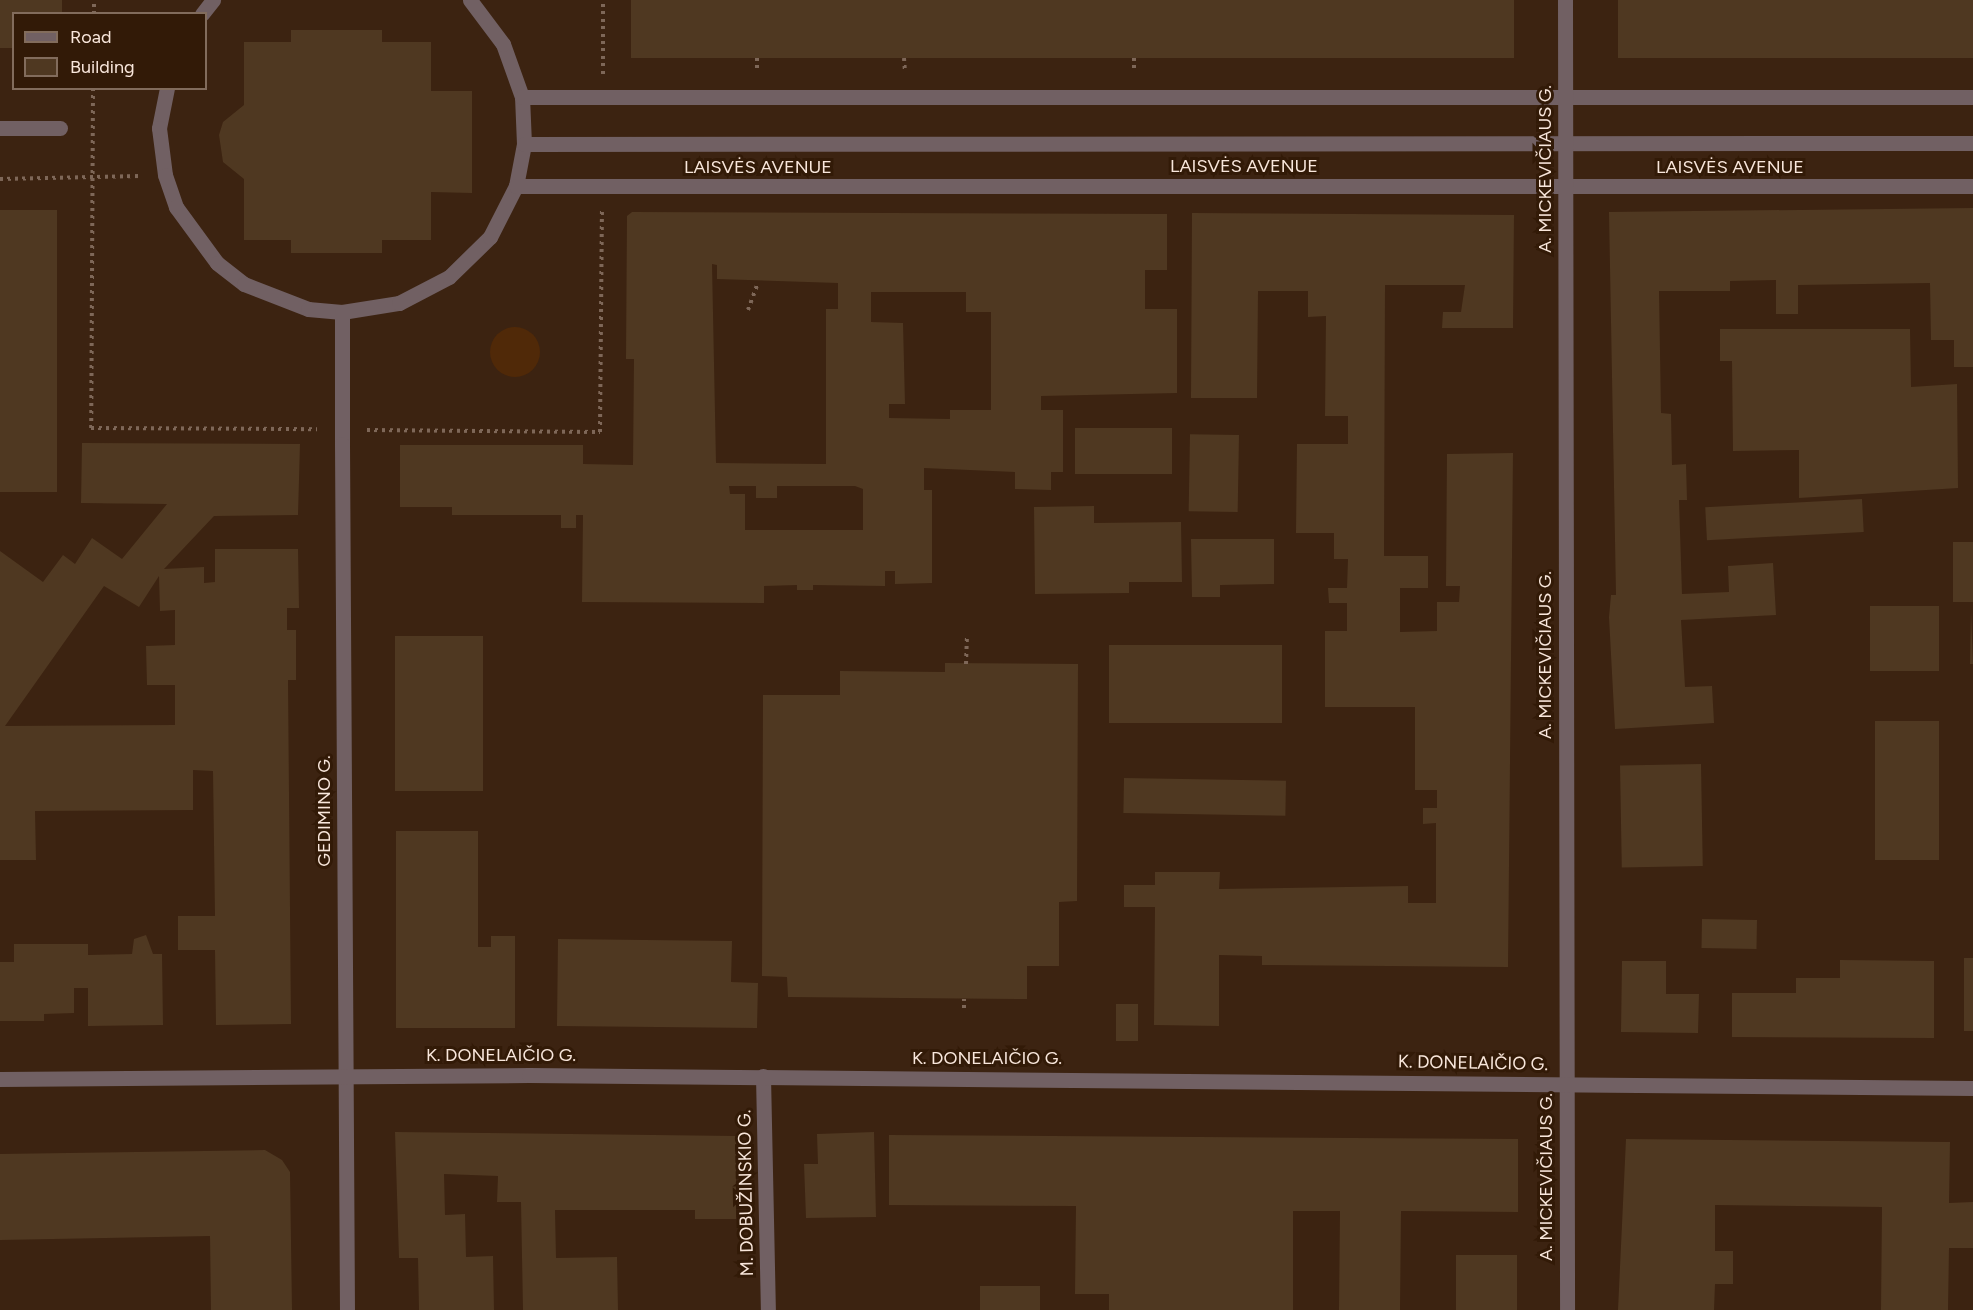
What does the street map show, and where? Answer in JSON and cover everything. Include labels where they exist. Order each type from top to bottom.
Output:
[{"type":"street","points":[[204,12],[213,0]]},
{"type":"street","points":[[167,90],[159,128],[165,175],[188,227],[217,263],[275,300],[342,312],[399,303],[449,277],[490,237],[516,186],[524,144],[522,97],[503,44],[470,0]]},
{"type":"street","name":"A. MICKEVIČIAUS G.","points":[[1565,0],[1567,1310]]},
{"type":"street","points":[[522,97],[1973,97]]},
{"type":"street","points":[[0,128],[60,128]]},
{"type":"street","name":"LAISVĖS AVENUE","points":[[524,144],[1973,143]]},
{"type":"street","name":"LAISVĖS AVENUE","points":[[516,186],[1973,186]]},
{"type":"street","name":"GEDIMINO G.","points":[[342,312],[344,1077],[347,1310]]},
{"type":"street","name":"K. DONELAIČIO G.","points":[[0,1079],[763,1076],[1973,1088]]},
{"type":"street","name":"M. DOBUŽINSKIO G.","points":[[763,1076],[768,1310]]},
{"type":"path","points":[[603,0],[603,97]]},
{"type":"path","points":[[93,90],[91,428],[342,437],[600,432],[602,186]]},
{"type":"path","points":[[0,179],[165,175]]},
{"type":"path","points":[[748,310],[758,283]]},
{"type":"path","points":[[966,664],[967,635]]},
{"type":"path","points":[[964,999],[964,1008]]},
{"type":"shaded area","points":[[515,327],[533,334],[540,352],[533,370],[515,377],[497,370],[490,352],[497,334]]},
{"type":"building","points":[[0,0],[62,0],[62,12],[12,12],[12,48],[0,48]]},
{"type":"building","points":[[631,0],[1514,0],[1514,58],[631,58]]},
{"type":"building","points":[[1618,0],[1973,0],[1973,58],[1618,58]]},
{"type":"building","points":[[291,30],[382,30],[382,42],[431,42],[431,91],[472,91],[472,193],[431,192],[431,240],[382,240],[382,253],[291,253],[291,240],[244,240],[244,179],[223,162],[219,135],[223,122],[244,105],[244,42],[291,42]]},
{"type":"building","points":[[1973,208],[1973,367],[1954,367],[1954,340],[1931,340],[1930,283],[1798,285],[1798,314],[1776,314],[1776,280],[1730,281],[1730,291],[1659,291],[1661,413],[1671,414],[1672,465],[1686,464],[1687,500],[1679,500],[1682,594],[1729,592],[1728,566],[1773,563],[1776,615],[1681,620],[1685,687],[1712,686],[1714,723],[1615,729],[1609,617],[1611,595],[1616,595],[1609,212]]},
{"type":"building","points":[[0,210],[57,210],[57,492],[0,492]]},
{"type":"building","points":[[632,212],[1167,214],[1167,270],[1145,270],[1145,309],[1177,309],[1177,393],[1041,396],[1041,410],[1063,410],[1063,472],[1051,472],[1051,490],[1015,489],[1015,472],[924,468],[924,490],[932,490],[932,583],[895,584],[895,571],[885,571],[885,586],[813,585],[813,590],[797,590],[797,585],[764,586],[764,603],[582,602],[583,515],[576,515],[576,528],[561,528],[561,515],[452,515],[452,507],[400,507],[400,445],[583,445],[583,464],[633,465],[634,359],[626,359],[627,216]],"holes":[[[712,264],[717,265],[717,279],[838,283],[838,309],[826,309],[826,464],[716,463]],[[871,292],[966,292],[966,312],[991,312],[991,410],[950,410],[950,419],[889,418],[889,404],[905,404],[903,323],[871,322]],[[729,486],[756,486],[756,498],[777,498],[777,486],[855,486],[863,489],[863,530],[745,530],[745,494],[730,494]]]},
{"type":"building","points":[[1192,213],[1514,215],[1513,328],[1442,328],[1443,312],[1461,312],[1465,285],[1385,285],[1384,556],[1428,556],[1428,588],[1400,588],[1400,632],[1437,631],[1437,602],[1459,602],[1460,586],[1446,586],[1447,454],[1513,453],[1508,967],[1262,965],[1262,956],[1219,955],[1219,1026],[1154,1025],[1155,907],[1124,907],[1124,885],[1155,885],[1155,872],[1220,872],[1219,889],[1408,886],[1408,903],[1436,903],[1436,823],[1423,824],[1423,808],[1437,808],[1437,790],[1415,790],[1415,707],[1325,707],[1325,631],[1347,631],[1347,603],[1329,603],[1328,588],[1347,588],[1348,559],[1334,559],[1334,533],[1296,533],[1297,444],[1348,444],[1348,416],[1325,416],[1326,316],[1308,317],[1308,291],[1258,291],[1257,398],[1191,398]]},
{"type":"building","points":[[1720,329],[1910,329],[1911,387],[1957,384],[1958,488],[1799,498],[1799,450],[1733,451],[1732,361],[1720,361]]},
{"type":"building","points":[[1075,428],[1172,428],[1172,474],[1075,474]]},
{"type":"building","points":[[1190,434],[1239,435],[1238,512],[1189,511]]},
{"type":"building","points":[[82,443],[300,444],[298,515],[214,516],[164,569],[204,567],[204,583],[215,582],[215,549],[298,549],[299,608],[287,608],[287,630],[296,630],[296,680],[288,680],[291,1024],[216,1025],[215,950],[178,950],[178,916],[215,916],[213,771],[193,770],[193,810],[35,811],[36,860],[0,860],[0,551],[43,582],[63,555],[75,564],[92,538],[122,559],[167,504],[81,503]],"holes":[[[159,576],[160,611],[175,610],[175,645],[146,646],[147,685],[175,685],[175,725],[5,726],[104,586],[139,607]]]},
{"type":"building","points":[[1862,499],[1864,532],[1707,540],[1705,507]]},
{"type":"building","points":[[1094,506],[1094,523],[1181,522],[1182,582],[1129,582],[1129,593],[1035,594],[1034,507]]},
{"type":"building","points":[[1191,539],[1274,539],[1274,584],[1220,585],[1220,597],[1192,597]]},
{"type":"building","points":[[1953,542],[1973,542],[1973,602],[1953,602]]},
{"type":"building","points":[[1870,606],[1939,606],[1939,671],[1870,671]]},
{"type":"building","points":[[1971,611],[1973,664],[1970,664]]},
{"type":"building","points":[[395,636],[483,636],[483,791],[395,791]]},
{"type":"building","points":[[1109,645],[1282,645],[1282,723],[1109,723]]},
{"type":"building","points":[[945,663],[1078,664],[1077,901],[1059,902],[1059,966],[1027,966],[1027,999],[788,997],[787,977],[762,976],[763,695],[840,695],[840,671],[945,672]]},
{"type":"building","points":[[1875,721],[1939,721],[1939,860],[1875,860]]},
{"type":"building","points":[[1701,764],[1703,866],[1622,867],[1620,765]]},
{"type":"building","points":[[1124,778],[1286,781],[1285,816],[1123,813]]},
{"type":"building","points":[[396,831],[478,831],[478,947],[491,947],[491,936],[515,936],[515,1028],[396,1028]]},
{"type":"building","points":[[1702,919],[1757,920],[1756,949],[1701,948]]},
{"type":"building","points":[[146,935],[153,954],[162,954],[163,1025],[88,1026],[88,988],[74,988],[74,1013],[44,1014],[44,1021],[0,1021],[0,962],[14,962],[14,944],[88,944],[88,955],[132,954],[134,939]]},
{"type":"building","points":[[558,939],[732,941],[731,982],[758,983],[757,1028],[557,1026]]},
{"type":"building","points":[[1964,958],[1973,958],[1973,1031],[1964,1031]]},
{"type":"building","points":[[1840,960],[1934,961],[1934,1038],[1732,1037],[1732,993],[1796,993],[1796,978],[1840,978]]},
{"type":"building","points":[[1622,961],[1666,961],[1666,994],[1699,994],[1698,1033],[1621,1032]]},
{"type":"building","points":[[1116,1004],[1138,1004],[1138,1041],[1116,1041]]},
{"type":"building","points":[[395,1132],[736,1136],[736,1219],[695,1219],[695,1210],[555,1210],[556,1258],[617,1257],[618,1310],[523,1310],[521,1202],[497,1202],[498,1176],[444,1174],[445,1215],[465,1214],[466,1257],[493,1256],[494,1310],[419,1310],[418,1258],[399,1258]]},
{"type":"building","points":[[874,1132],[876,1217],[806,1218],[804,1164],[818,1164],[817,1134]]},
{"type":"building","points":[[889,1135],[1518,1139],[1518,1212],[1401,1211],[1400,1310],[1339,1310],[1340,1211],[1293,1211],[1293,1310],[1109,1310],[1109,1294],[1075,1294],[1076,1206],[889,1205]]},
{"type":"building","points":[[1626,1139],[1950,1142],[1949,1203],[1973,1202],[1973,1248],[1949,1248],[1948,1310],[1881,1310],[1882,1207],[1715,1205],[1715,1251],[1733,1251],[1733,1284],[1715,1284],[1714,1310],[1618,1310]]},
{"type":"building","points":[[265,1150],[282,1160],[290,1172],[292,1310],[211,1310],[210,1236],[0,1240],[0,1154]]},
{"type":"building","points":[[1456,1255],[1517,1255],[1517,1310],[1456,1310]]},
{"type":"building","points":[[980,1286],[1040,1286],[1040,1310],[980,1310]]}]
